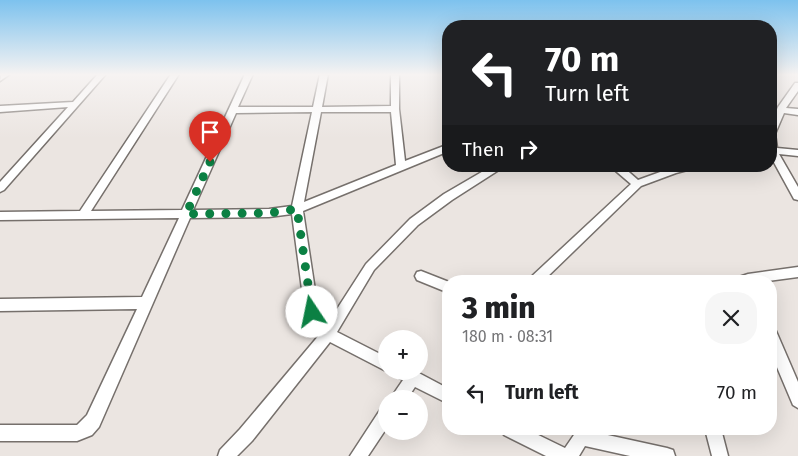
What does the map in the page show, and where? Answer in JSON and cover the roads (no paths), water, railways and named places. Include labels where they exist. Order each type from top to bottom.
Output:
[{"type":"street","points":[[0,188],[83,95]]},
{"type":"street","points":[[83,216],[161,95]]},
{"type":"street","points":[[0,433],[77,433],[86,429],[93,421],[240,95]]},
{"type":"street","points":[[319,95],[297,209],[312,312],[328,334],[378,360]]},
{"type":"street","points":[[395,95],[401,166]]},
{"type":"street","points":[[777,120],[791,95]]},
{"type":"street","points":[[0,109],[54,106],[78,101]]},
{"type":"street","points":[[233,110],[395,109]]},
{"type":"street","points":[[781,110],[798,112]]},
{"type":"street","points":[[0,216],[269,213],[297,209],[442,150]]},
{"type":"street","points":[[777,151],[798,153]]},
{"type":"street","points":[[777,159],[798,196]]},
{"type":"street","points":[[226,456],[246,435],[328,334],[370,267],[414,222],[448,197],[490,172]]},
{"type":"street","points":[[623,172],[637,184]]},
{"type":"street","points":[[541,275],[637,184],[669,172]]},
{"type":"street","points":[[777,275],[798,272]]},
{"type":"street","points":[[421,276],[442,285]]},
{"type":"street","points":[[0,305],[146,303]]},
{"type":"street","points":[[777,349],[798,400]]},
{"type":"street","points":[[417,380],[442,393]]},
{"type":"street","points":[[358,456],[378,427]]},
{"type":"street","points":[[522,435],[563,456]]},
{"type":"street","points":[[569,456],[583,435]]},
{"type":"street","points":[[591,435],[667,456]]},
{"type":"street","points":[[715,435],[720,456]]}]
